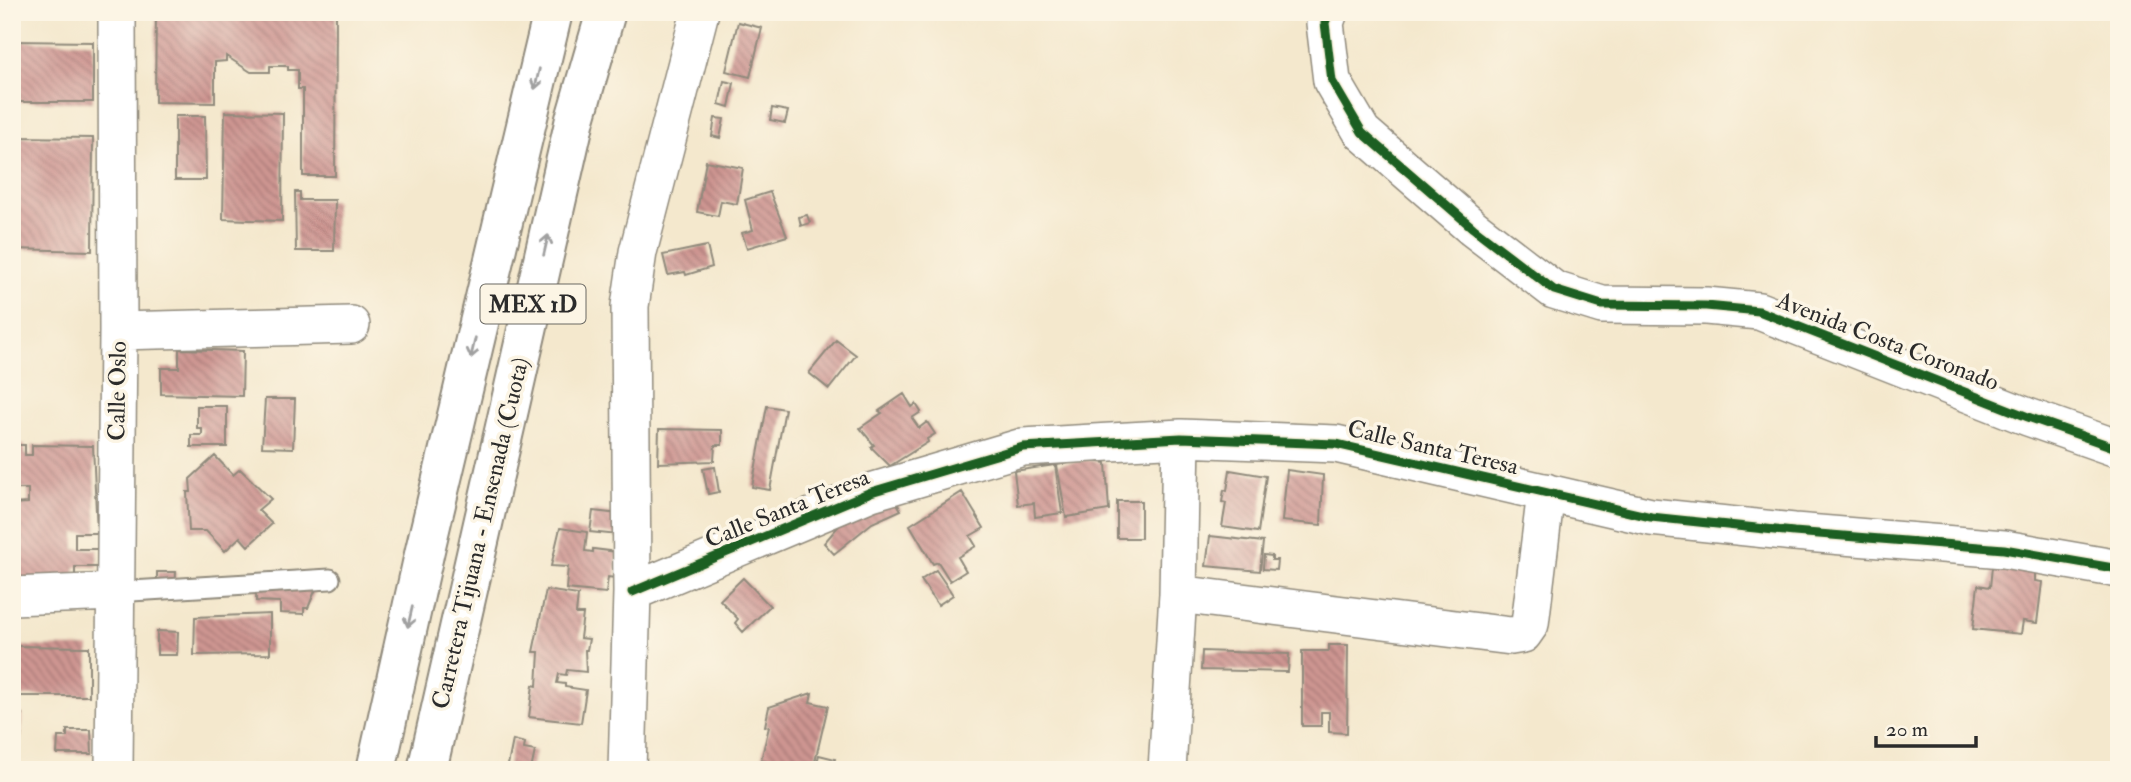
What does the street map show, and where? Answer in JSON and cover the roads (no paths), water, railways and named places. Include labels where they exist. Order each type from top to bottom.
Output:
[{"type":"highway","name":"Carretera Tijuana - Ensenada (Cuota)","points":[[376,770],[552,12]]},
{"type":"highway","name":"Carretera Tijuana - Ensenada (Cuota)","points":[[426,770],[575,119],[606,12]]},
{"type":"street","name":"Calle Oslo","points":[[114,770],[118,331],[117,12]]},
{"type":"street","points":[[627,770],[632,592],[630,306],[638,252],[700,12]]},
{"type":"street","name":"Avenida Costa Coronado","points":[[1329,12],[1325,23],[1332,81],[1362,132],[1473,228],[1554,290],[1602,305],[1706,306],[1759,311],[2028,417],[2119,449]]},
{"type":"street","points":[[118,331],[351,325]]},
{"type":"street","points":[[1167,770],[1178,594],[1181,438]]},
{"type":"street","name":"Calle Santa Teresa","points":[[632,592],[871,492],[1023,447],[1181,438],[1336,444],[1651,517],[2004,549],[2119,569]]},
{"type":"street","points":[[1178,594],[1511,636],[1523,634],[1530,624],[1546,492]]},
{"type":"street","points":[[12,596],[115,592]]},
{"type":"lane","points":[[115,592],[330,579]]}]
